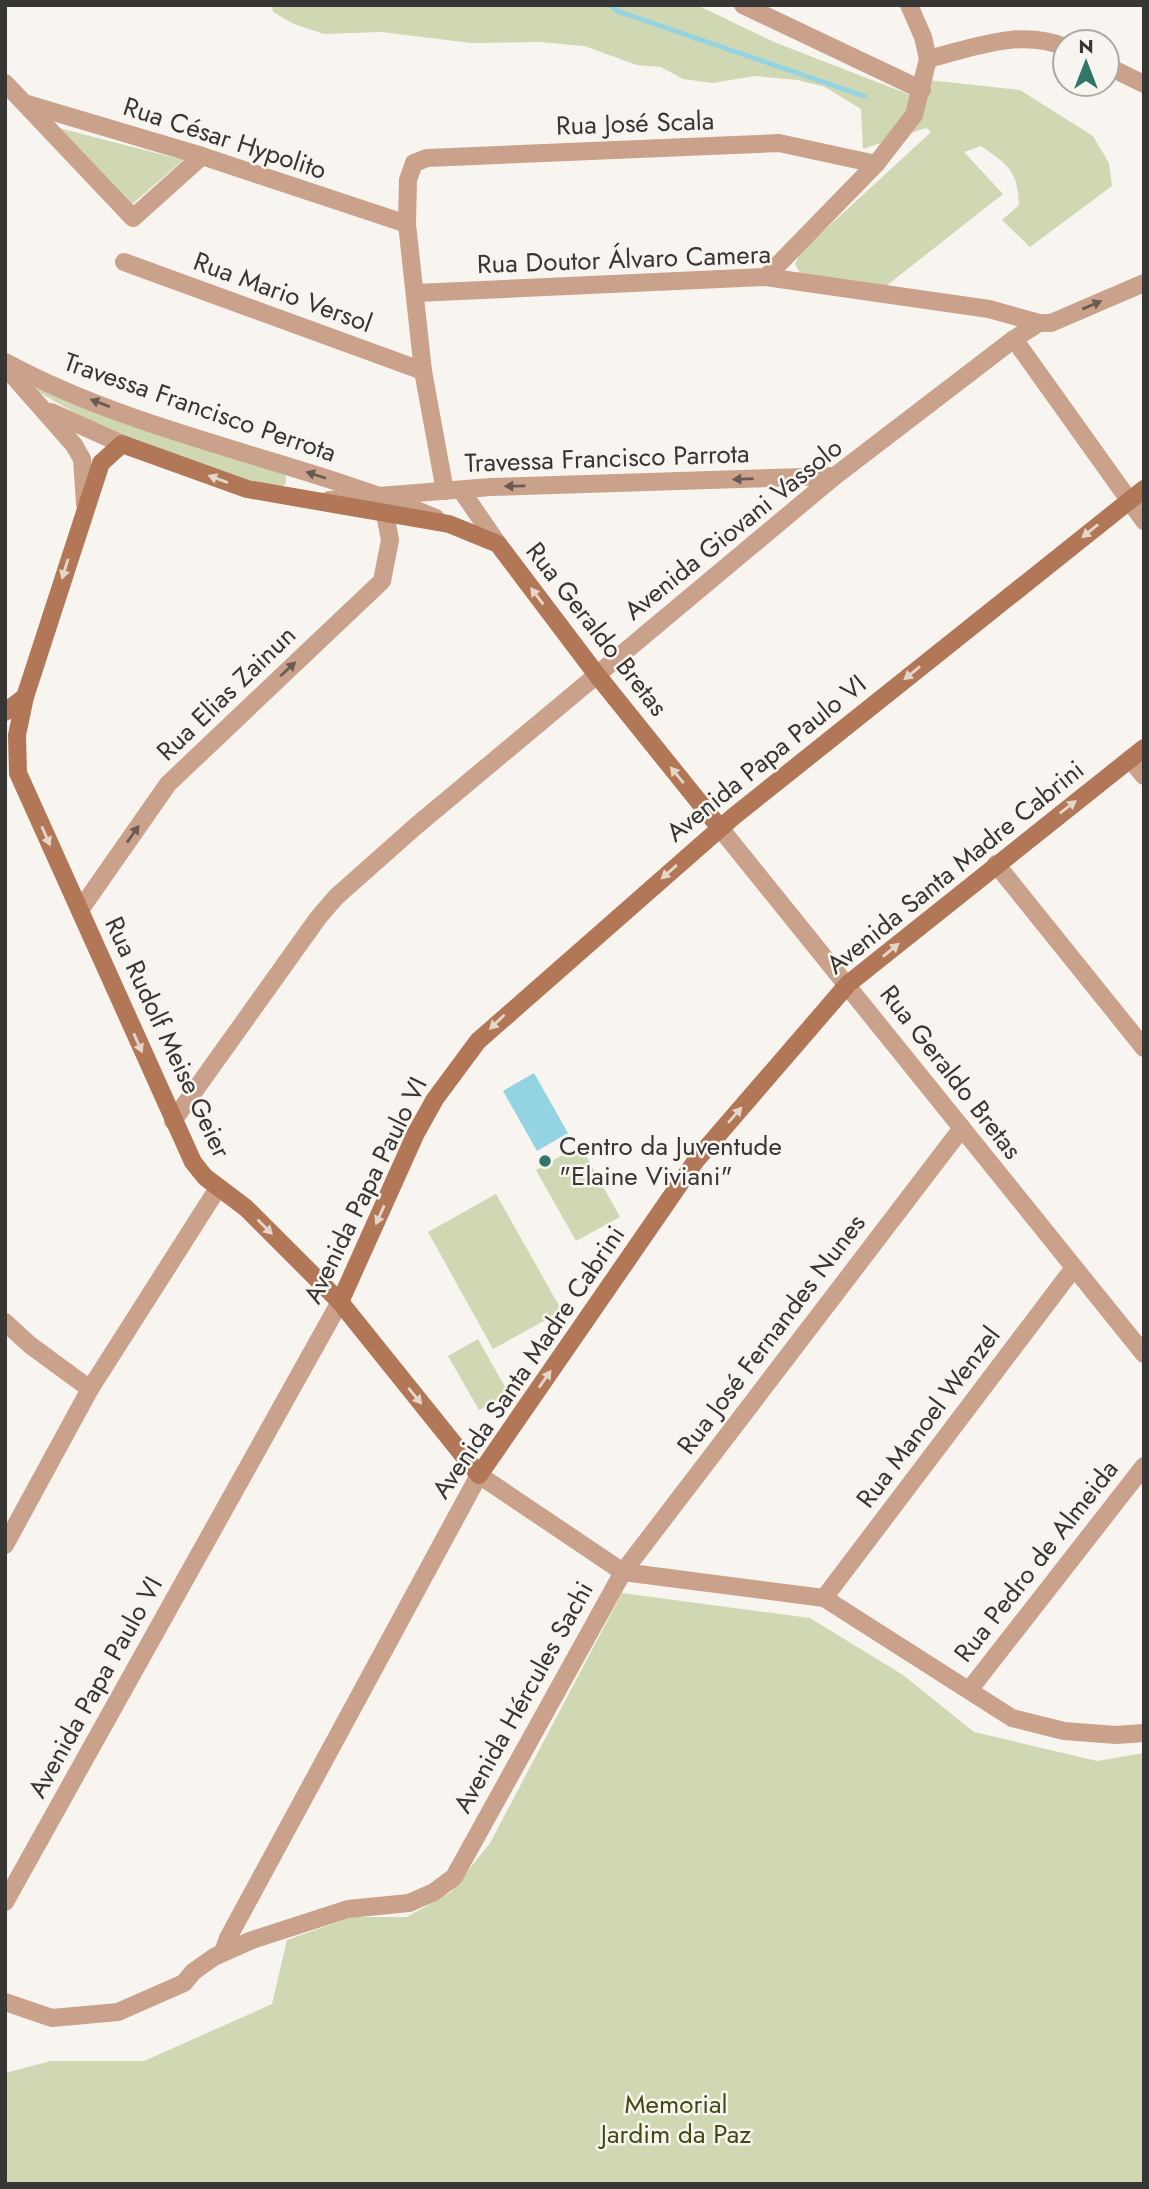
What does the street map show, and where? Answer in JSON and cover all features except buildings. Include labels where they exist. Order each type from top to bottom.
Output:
[{"type":"main road","name":"Travessa Francisco Perrota","points":[[122,443],[247,489],[449,524],[498,544]]},
{"type":"main road","points":[[12,767],[25,697],[85,503],[101,463],[122,443]]},
{"type":"main road","name":"Avenida Papa Paulo VI","points":[[340,1302],[416,1133],[435,1099],[478,1041],[720,828],[1144,489]]},
{"type":"main road","name":"Rua Geraldo Bretas","points":[[498,544],[597,675],[720,828]]},
{"type":"main road","points":[[5,712],[25,697]]},
{"type":"main road","name":"Avenida Santa Madre Cabrini","points":[[478,1475],[697,1159],[848,984],[1137,753]]},
{"type":"main road","name":"Rua Rudolf Meise Geier","points":[[12,767],[194,1162],[218,1188],[246,1208],[340,1302],[478,1475]]},
{"type":"street","points":[[743,5],[922,90]]},
{"type":"street","points":[[766,276],[876,164],[914,115],[928,60],[923,37],[909,5]]},
{"type":"street","points":[[928,60],[1010,39],[1051,43]]},
{"type":"street","points":[[1121,73],[1144,84]]},
{"type":"street","points":[[5,83],[133,218],[202,156]]},
{"type":"street","name":"Rua César Hypolito","points":[[27,104],[202,156],[407,224]]},
{"type":"street","name":"Rua José Scala","points":[[408,180],[414,163],[427,158],[779,143],[876,164]]},
{"type":"street","name":"Rua Geraldo Bretas","points":[[408,180],[407,224],[423,371],[453,490],[498,544]]},
{"type":"street","name":"Rua Mario Versol","points":[[124,262],[423,371]]},
{"type":"street","name":"Rua Doutor Álvaro Camera","points":[[416,293],[766,276],[989,309],[1039,323]]},
{"type":"street","name":"Avenida Giovani Vassolo","points":[[173,1121],[336,897],[835,476],[1014,339],[1039,323],[1051,323],[1144,283]]},
{"type":"street","points":[[1014,339],[1144,521]]},
{"type":"street","points":[[5,365],[45,409],[82,459],[85,503]]},
{"type":"street","name":"Travessa Francisco Perrota","points":[[5,365],[37,380],[139,418],[381,495],[449,524]]},
{"type":"street","name":"Travessa Francisco Perrota","points":[[45,409],[122,443]]},
{"type":"street","name":"Travessa Francisco Parrota","points":[[313,502],[453,490],[835,476]]},
{"type":"street","name":"Rua Elias Zainun","points":[[80,910],[169,784],[382,581],[390,540],[385,514]]},
{"type":"street","points":[[1137,753],[1144,776]]},
{"type":"street","name":"Rua Geraldo Bretas","points":[[720,828],[1144,1354]]},
{"type":"street","points":[[996,864],[1144,1048]]},
{"type":"street","name":"Rua José Fernandes Nunes","points":[[623,1572],[962,1128]]},
{"type":"street","points":[[5,1545],[90,1389],[218,1188]]},
{"type":"street","name":"Rua Manoel Wenzel","points":[[824,1598],[1073,1269]]},
{"type":"street","name":"Avenida Papa Paulo VI","points":[[5,1902],[340,1302]]},
{"type":"street","points":[[5,1322],[30,1345],[90,1389]]},
{"type":"street","name":"Rua Pedro de Almeida","points":[[970,1689],[1144,1466]]},
{"type":"street","name":"Rua Rudolf Meise Geier","points":[[478,1475],[623,1572]]},
{"type":"street","name":"Avenida Santa Madre Cabrini","points":[[223,1952],[228,1938],[478,1475]]},
{"type":"street","name":"Avenida Hércules Sachi","points":[[5,2002],[52,2018],[118,2012],[184,1983],[193,1972],[223,1952],[348,1909],[409,1903],[434,1892],[454,1877],[623,1572],[824,1598],[1012,1718],[1064,1731],[1116,1735],[1144,1733]]},
{"type":"green space","points":[[272,5],[697,5],[774,42],[913,96],[928,80],[1020,90],[1093,136],[1109,163],[1112,186],[1030,247],[1002,220],[1019,205],[1013,176],[1005,164],[981,146],[964,152],[1003,194],[886,286],[810,279],[800,273],[795,264],[802,251],[931,132],[926,128],[863,149],[861,109],[825,87],[797,80],[755,76],[713,83],[683,79],[661,67],[637,65],[584,46],[539,42],[471,43],[381,32],[324,34],[294,24],[273,12]]},
{"type":"green space","points":[[59,128],[183,160],[129,207]]},
{"type":"green space","points":[[38,388],[277,471],[286,476],[286,483],[282,487],[261,486],[106,431],[37,391]]},
{"type":"green space","points":[[580,1145],[620,1217],[576,1241],[536,1170]]},
{"type":"green space","points":[[496,1194],[562,1311],[493,1349],[428,1232]]},
{"type":"green space","points":[[478,1339],[509,1394],[479,1410],[448,1356]]},
{"type":"green space","name":"Memorial Jardim da Paz","points":[[622,1593],[810,1618],[903,1675],[974,1732],[1097,1761],[1144,1753],[1144,2184],[5,2184],[5,2073],[51,2061],[144,2061],[272,2004],[287,1940],[352,1917],[407,1917],[451,1892],[490,1843]]},
{"type":"water","points":[[534,1073],[568,1133],[537,1151],[503,1091]]},
{"type":"waterway","points":[[611,5],[617,11],[864,96]]},
{"type":"place","name":"Centro da Juventude \"Elaine Viviani\"","points":[[545,1161]]}]
